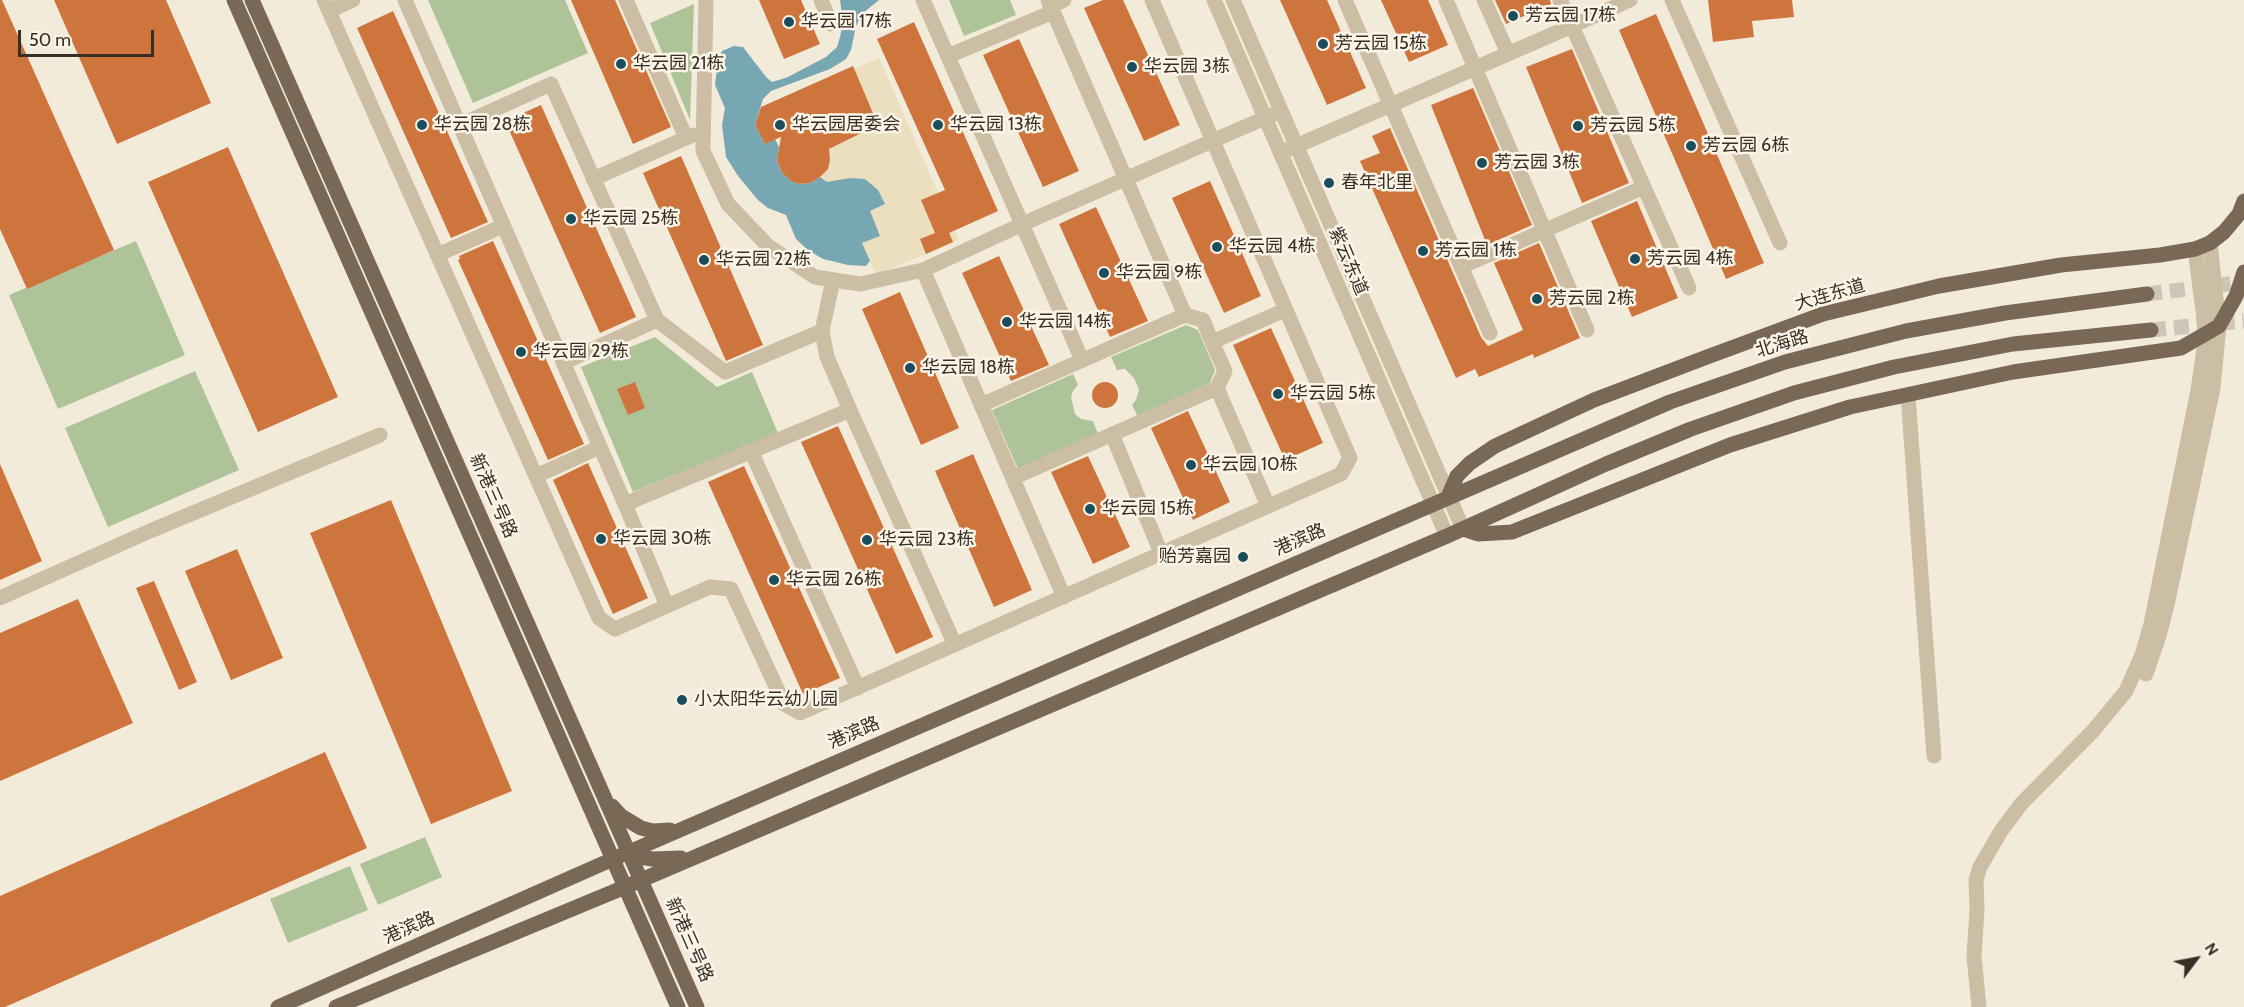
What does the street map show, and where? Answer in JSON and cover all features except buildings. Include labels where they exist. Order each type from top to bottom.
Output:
[{"type":"main road","name":"新港三号路","points":[[234,0],[678,1007]]},
{"type":"main road","name":"新港三号路","points":[[252,0],[697,1007]]},
{"type":"main road","points":[[2203,246],[2224,232],[2239,214],[2244,201]]},
{"type":"main road","name":"大连东道","points":[[1448,497],[1457,476],[1470,463],[1495,446],[1605,396],[1823,314],[1939,286],[2061,265],[2160,255],[2203,246]]},
{"type":"main road","points":[[1463,529],[1478,534],[1512,532],[1730,445],[1850,407],[2013,372],[2181,348],[2212,330],[2241,294],[2244,272]]},
{"type":"main road","name":"北海路","points":[[1448,497],[1670,402],[1785,362],[1906,331],[2147,294]]},
{"type":"main road","points":[[336,1007],[625,887],[1447,536],[1606,464],[1690,429],[1806,389],[1861,374],[1953,354],[2013,344],[2151,330]]},
{"type":"main road","name":"港滨路","points":[[278,1007],[612,859],[1448,497]]},
{"type":"main road","points":[[603,793],[621,816],[641,828],[663,832],[682,829]]},
{"type":"main road","points":[[586,800],[605,829],[629,852],[641,857],[664,860],[696,856]]},
{"type":"street","points":[[354,0],[327,5],[599,618],[615,629],[710,587],[731,589],[784,704],[800,713],[1341,474],[1350,458],[1152,0]]},
{"type":"street","points":[[405,0],[625,504],[667,606]]},
{"type":"street","points":[[626,0],[686,138]]},
{"type":"street","points":[[705,0],[703,151],[728,204],[768,246],[815,277],[860,284],[923,270],[1281,111]]},
{"type":"street","points":[[820,0],[831,24]]},
{"type":"street","points":[[923,0],[1082,360]]},
{"type":"street","name":"紫云东道","points":[[1214,0],[1447,536]]},
{"type":"street","name":"紫云东道","points":[[1233,0],[1463,529]]},
{"type":"street","points":[[1345,0],[1490,333]]},
{"type":"street","points":[[1446,0],[1587,330]]},
{"type":"street","points":[[1484,0],[1508,53]]},
{"type":"street","points":[[1560,0],[1689,288]]},
{"type":"street","points":[[1280,153],[1630,0]]},
{"type":"street","points":[[1672,0],[1780,243]]},
{"type":"street","points":[[948,56],[1054,5],[1125,180],[1185,315]]},
{"type":"street","points":[[460,125],[551,84],[657,321],[725,372],[822,330]]},
{"type":"street","points":[[593,179],[704,130]]},
{"type":"street","points":[[1461,267],[1644,187]]},
{"type":"street","points":[[437,255],[503,226]]},
{"type":"street","points":[[1979,1007],[1974,956],[1976,880],[1980,867],[2001,831],[2036,787],[2109,713],[2126,691],[2136,672],[2151,624],[2212,330],[2203,246]]},
{"type":"street","points":[[923,270],[1064,597]]},
{"type":"street","points":[[833,280],[822,330],[827,357],[955,645]]},
{"type":"street","points":[[1212,342],[1286,310]]},
{"type":"street","points":[[981,405],[1185,315],[1203,320],[1225,371],[1217,388],[1013,478]]},
{"type":"street","points":[[563,363],[657,321]]},
{"type":"street","points":[[1217,388],[1268,506]]},
{"type":"street","points":[[1908,395],[1934,756]]},
{"type":"street","points":[[625,504],[850,410]]},
{"type":"street","points":[[0,598],[150,531],[380,435]]},
{"type":"street","points":[[1112,435],[1161,554]]},
{"type":"street","points":[[536,476],[600,447]]},
{"type":"street","points":[[751,451],[858,688]]},
{"type":"green space","points":[[428,0],[565,0],[588,53],[473,103]]},
{"type":"green space","points":[[949,0],[1010,0],[1016,15],[964,36]]},
{"type":"green space","points":[[694,4],[690,120],[650,23]]},
{"type":"green space","points":[[136,241],[185,355],[58,409],[9,295]]},
{"type":"green space","points":[[1186,325],[1198,330],[1215,370],[1210,383],[1138,417],[1132,405],[1139,390],[1134,378],[1125,369],[1117,370],[1111,357]]},
{"type":"green space","points":[[655,337],[717,387],[752,372],[778,433],[633,492],[581,367]]},
{"type":"green space","points":[[195,371],[239,470],[108,527],[65,428]]},
{"type":"green space","points":[[1073,374],[1078,385],[1071,397],[1075,414],[1081,419],[1093,421],[1098,434],[1018,469],[992,410]]},
{"type":"green space","points":[[425,837],[442,877],[378,905],[360,864]]},
{"type":"green space","points":[[350,866],[368,910],[288,943],[270,899]]},
{"type":"shaded area","points":[[879,58],[959,240],[876,275],[862,243],[870,211],[884,205],[850,178],[827,182],[820,177],[828,169],[829,149],[878,126],[854,69]]},
{"type":"water","points":[[840,0],[879,0],[862,14],[846,59],[830,69],[771,91],[763,99],[755,125],[765,144],[775,139],[779,147],[777,160],[782,173],[791,181],[799,184],[810,183],[820,177],[827,182],[850,178],[865,179],[878,190],[885,204],[870,211],[880,236],[862,243],[870,261],[866,266],[848,265],[823,259],[808,250],[796,239],[786,215],[768,208],[758,200],[726,157],[722,125],[725,108],[715,85],[718,60],[722,51],[734,46],[743,47],[772,82],[788,77],[826,57],[837,47],[840,37],[843,23]]},
{"type":"tunnel","points":[[2147,294],[2244,282]]},
{"type":"tunnel","points":[[2151,330],[2244,321]]},
{"type":"place","name":"芳云园 17栋","points":[[1513,16]]},
{"type":"place","name":"华云园 17栋","points":[[789,22]]},
{"type":"place","name":"芳云园 15栋","points":[[1323,44]]},
{"type":"place","name":"华云园 21栋","points":[[621,64]]},
{"type":"place","name":"华云园 3栋","points":[[1132,67]]},
{"type":"place","name":"华云园 28栋","points":[[422,125]]},
{"type":"place","name":"华云园居委会","points":[[780,125]]},
{"type":"place","name":"华云园 13栋","points":[[938,125]]},
{"type":"place","name":"芳云园 5栋","points":[[1578,126]]},
{"type":"place","name":"芳云园 6栋","points":[[1691,146]]},
{"type":"place","name":"芳云园 3栋","points":[[1482,163]]},
{"type":"place","name":"春年北里","points":[[1329,183]]},
{"type":"place","name":"华云园 25栋","points":[[571,219]]},
{"type":"place","name":"华云园 4栋","points":[[1217,247]]},
{"type":"place","name":"芳云园 1栋","points":[[1423,251]]},
{"type":"place","name":"芳云园 4栋","points":[[1635,259]]},
{"type":"place","name":"华云园 22栋","points":[[704,260]]},
{"type":"place","name":"华云园 9栋","points":[[1104,273]]},
{"type":"place","name":"芳云园 2栋","points":[[1537,299]]},
{"type":"place","name":"华云园 14栋","points":[[1007,322]]},
{"type":"place","name":"华云园 29栋","points":[[521,352]]},
{"type":"place","name":"华云园 18栋","points":[[910,368]]},
{"type":"place","name":"华云园 5栋","points":[[1278,394]]},
{"type":"place","name":"华云园 10栋","points":[[1191,465]]},
{"type":"place","name":"华云园 15栋","points":[[1090,509]]},
{"type":"place","name":"华云园 30栋","points":[[601,539]]},
{"type":"place","name":"华云园 23栋","points":[[867,540]]},
{"type":"place","name":"贻芳嘉园","points":[[1243,557]]},
{"type":"place","name":"华云园 26栋","points":[[774,580]]},
{"type":"place","name":"小太阳华云幼儿园","points":[[682,700]]}]
